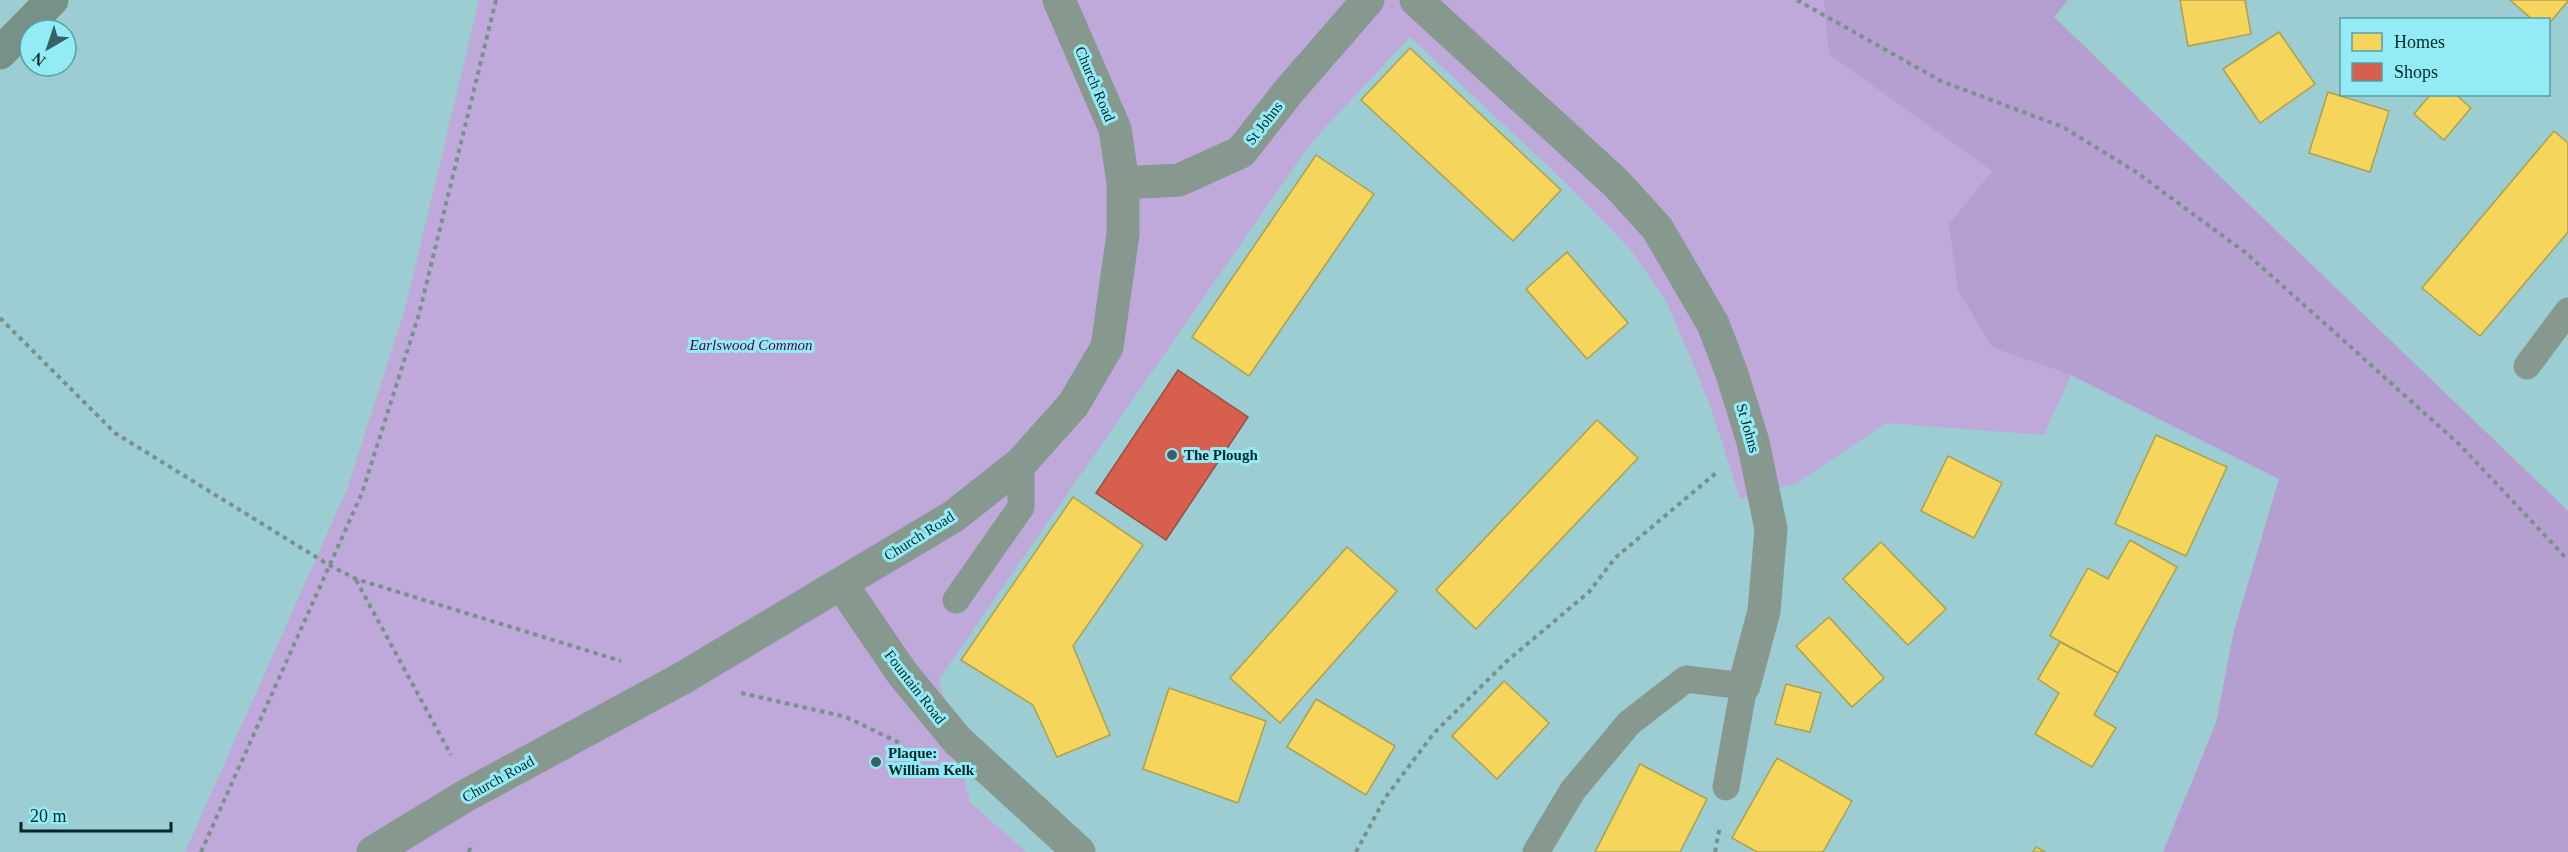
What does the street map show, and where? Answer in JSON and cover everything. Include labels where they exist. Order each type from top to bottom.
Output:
[{"type":"main road","points":[[0,52],[52,0]]},
{"type":"street","name":"Church Road","points":[[373,852],[465,796],[681,680],[954,516],[1021,463],[1072,405],[1107,347],[1123,234],[1124,183],[1115,129],[1059,0]]},
{"type":"street","name":"St Johns","points":[[1124,183],[1179,180],[1241,152],[1288,92],[1368,0]]},
{"type":"street","name":"St Johns","points":[[1416,0],[1616,183],[1658,228],[1713,324],[1732,374],[1753,442],[1771,529],[1764,611],[1744,686]]},
{"type":"street","name":"Fountain Road","points":[[842,585],[902,674],[957,740],[1079,852]]},
{"type":"lane","points":[[2527,366],[2568,311]]},
{"type":"lane","points":[[956,600],[1021,507],[1021,463]]},
{"type":"lane","points":[[1536,852],[1573,790],[1629,723],[1686,679],[1744,686],[1726,787]]},
{"type":"path","points":[[201,852],[362,493],[419,314],[496,0]]},
{"type":"path","points":[[1797,0],[1941,81],[2063,128],[2154,186],[2246,253],[2452,437],[2568,560]]},
{"type":"path","points":[[0,318],[116,433],[329,565],[356,579],[454,762],[473,830],[470,852]]},
{"type":"path","points":[[1356,852],[1385,798],[1434,733],[1507,661],[1588,592],[1615,558],[1753,442]]},
{"type":"green space","name":"Earlswood Common","points":[[479,0],[2068,0],[2054,17],[2568,511],[2568,852],[2163,852],[2216,723],[2234,631],[2279,479],[2071,375],[2044,435],[1886,423],[1797,483],[1740,499],[1709,402],[1666,301],[1630,249],[1567,184],[1410,37],[1310,144],[939,679],[970,802],[1026,852],[185,852],[347,489],[405,309]]},
{"type":"shaded area","points":[[1824,0],[2068,0],[2054,17],[2568,511],[2568,852],[2163,852],[2216,723],[2234,631],[2279,479],[2071,375],[1992,347],[1958,291],[1949,224],[1992,171],[1829,54]]},
{"type":"building: Homes","points":[[2180,0],[2245,0],[2251,34],[2188,46]]},
{"type":"building: Homes","points":[[2510,0],[2568,0],[2550,23],[2550,18],[2531,18]]},
{"type":"building: Homes","points":[[2279,32],[2315,84],[2260,123],[2223,69]]},
{"type":"building: Homes","points":[[1410,48],[1561,190],[1513,241],[1361,100]]},
{"type":"building: Homes","points":[[2328,92],[2389,111],[2370,172],[2309,153]]},
{"type":"building: Homes","points":[[2429,96],[2457,96],[2471,108],[2444,140],[2414,114]]},
{"type":"building: Homes","points":[[2554,131],[2568,143],[2568,232],[2480,336],[2422,288]]},
{"type":"building: Homes","points":[[1316,155],[1374,194],[1249,376],[1192,337]]},
{"type":"building: Homes","points":[[1567,252],[1628,323],[1587,359],[1526,289]]},
{"type":"building: Homes","points":[[1597,420],[1638,458],[1476,629],[1436,590]]},
{"type":"building: Homes","points":[[2156,435],[2227,467],[2186,556],[2115,524]]},
{"type":"building: Homes","points":[[1948,456],[2002,483],[1974,538],[1921,511]]},
{"type":"building: Homes","points":[[1073,497],[1143,545],[1073,646],[1110,735],[1057,757],[1033,705],[961,660]]},
{"type":"building: Homes","points":[[2130,540],[2177,567],[2118,673],[2050,636],[2088,568],[2108,579]]},
{"type":"building: Homes","points":[[1881,542],[1946,609],[1908,645],[1843,579]]},
{"type":"building: Homes","points":[[1347,547],[1397,591],[1280,723],[1230,678]]},
{"type":"building: Homes","points":[[1829,617],[1884,678],[1852,707],[1796,646]]},
{"type":"building: Homes","points":[[2060,642],[2118,673],[2094,715],[2116,728],[2092,767],[2035,734],[2059,693],[2038,679]]},
{"type":"building: Homes","points":[[1504,681],[1549,723],[1497,779],[1452,736]]},
{"type":"building: Homes","points":[[1786,684],[1821,693],[1810,732],[1775,724]]},
{"type":"building: Homes","points":[[1169,688],[1266,721],[1238,803],[1143,769]]},
{"type":"building: Homes","points":[[1316,699],[1395,746],[1366,795],[1287,747]]},
{"type":"building: Homes","points":[[1777,758],[1852,801],[1823,852],[1757,852],[1732,838]]},
{"type":"building: Homes","points":[[1640,764],[1707,799],[1680,852],[1595,852]]},
{"type":"building: Homes","points":[[2036,847],[2045,852],[2033,852]]},
{"type":"building: Shops","name":"The Plough","points":[[1178,370],[1248,417],[1166,540],[1096,493]]},
{"type":"place","name":"The Plough","points":[[1172,455]]},
{"type":"place","name":"Plaque: William Kelk","points":[[876,762]]}]
